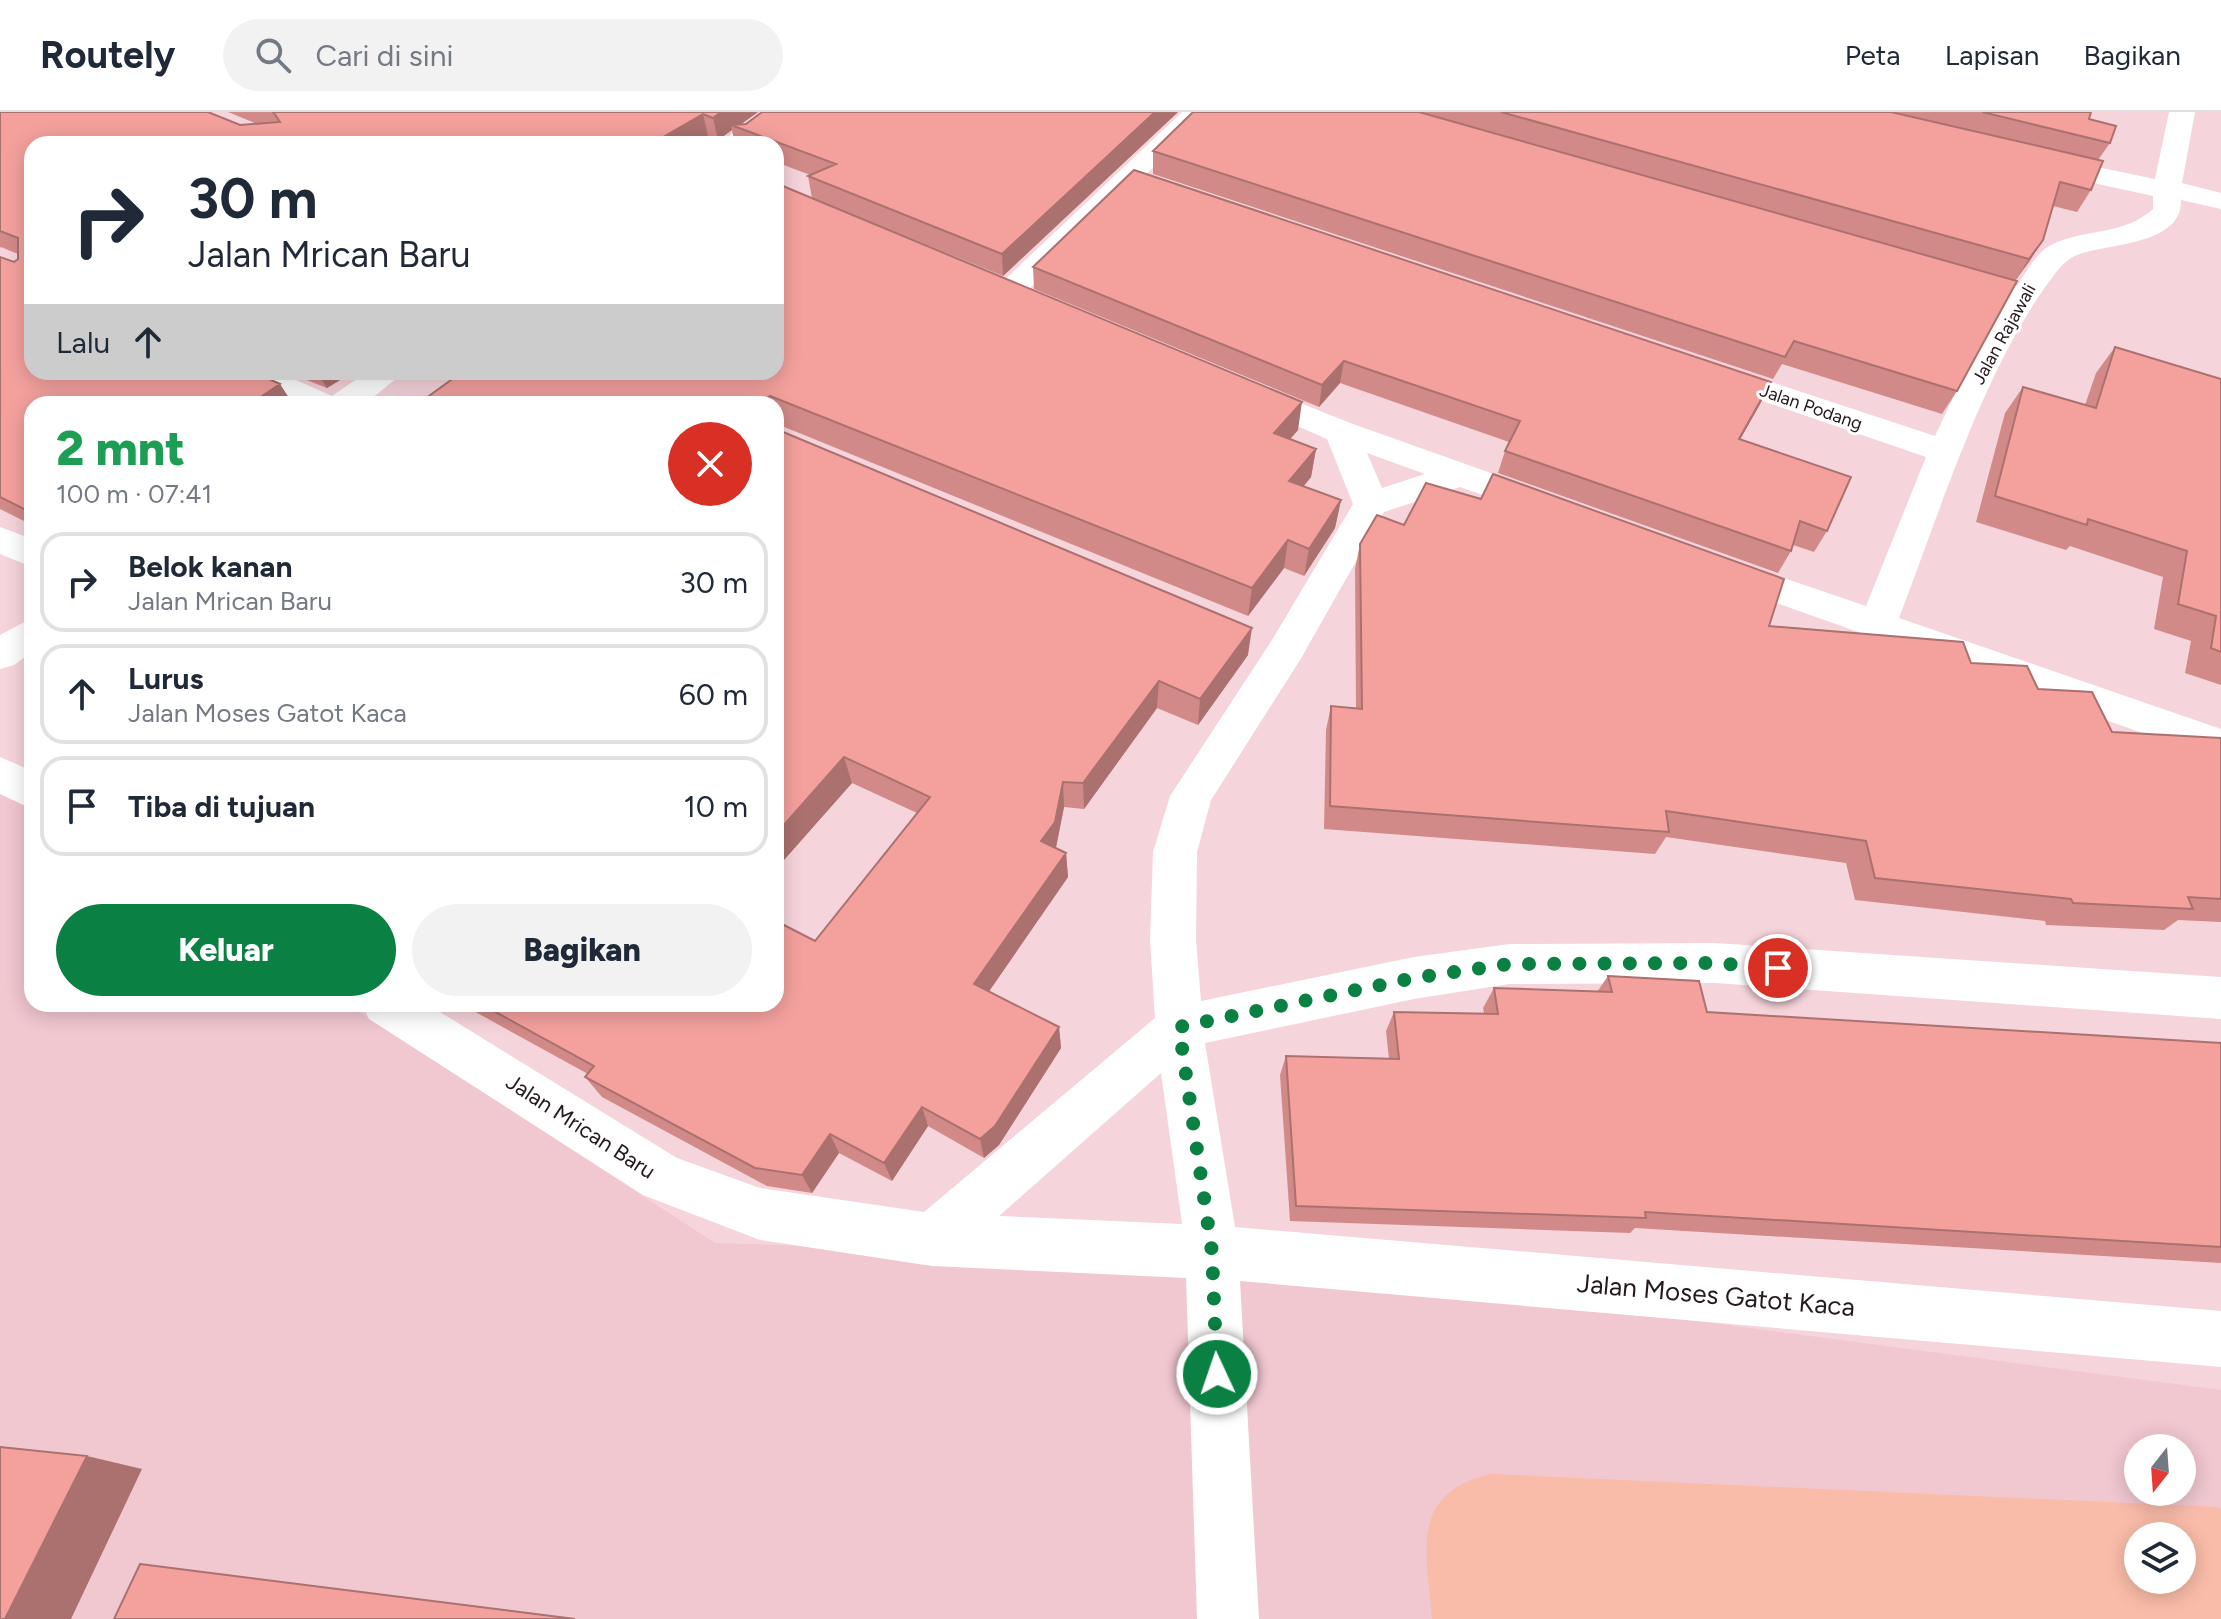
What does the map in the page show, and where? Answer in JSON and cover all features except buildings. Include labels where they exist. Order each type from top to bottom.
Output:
[{"type":"street","points":[[743,136],[780,112]]},
{"type":"street","points":[[1008,293],[1197,112]]},
{"type":"street","name":"Jalan Rajawali","points":[[1877,626],[1985,360],[2040,269],[2063,250],[2130,235],[2158,222],[2167,211],[2167,188],[2182,112]]},
{"type":"street","points":[[2018,157],[2140,187],[2167,188],[2221,201]]},
{"type":"street","points":[[1130,178],[1160,188]]},
{"type":"street","points":[[1922,268],[2025,298]]},
{"type":"street","name":"Jalan Podang","points":[[1685,364],[1947,452]]},
{"type":"street","points":[[268,380],[304,396]]},
{"type":"street","points":[[354,396],[377,380]]},
{"type":"street","points":[[1225,383],[1341,432],[1581,518]]},
{"type":"street","points":[[1341,432],[1371,504]]},
{"type":"street","points":[[1228,1619],[1212,1252],[1179,1027],[1173,940],[1175,852],[1191,796],[1272,644],[1371,504],[1462,474]]},
{"type":"street","points":[[0,539],[24,550]]},
{"type":"street","points":[[1699,561],[2221,745]]},
{"type":"street","points":[[0,655],[24,638]]},
{"type":"street","points":[[0,773],[24,787]]},
{"type":"street","points":[[932,1240],[1179,1027],[1414,978],[1509,964],[1715,963],[2221,998]]},
{"type":"street","name":"Jalan Mrican Baru","points":[[399,1012],[661,1177],[760,1214],[932,1240],[1212,1252]]},
{"type":"street","name":"Jalan Moses Gatot Kaca","points":[[1212,1252],[2221,1339]]},
{"type":"shaded area","points":[[0,778],[24,793],[24,1012],[359,1012],[715,1243],[1231,1260],[2221,1390],[2221,1619],[0,1619]]},
{"type":"shaded area","points":[[1491,1474],[2124,1503],[2124,1506],[2217,1507],[2221,1509],[2221,1619],[1432,1619],[1427,1570],[1428,1528],[1446,1496],[1464,1483]]},
{"type":"route","points":[[1217,1374],[1212,1252],[1179,1027],[1414,978],[1509,964],[1715,963],[1778,968]]}]
